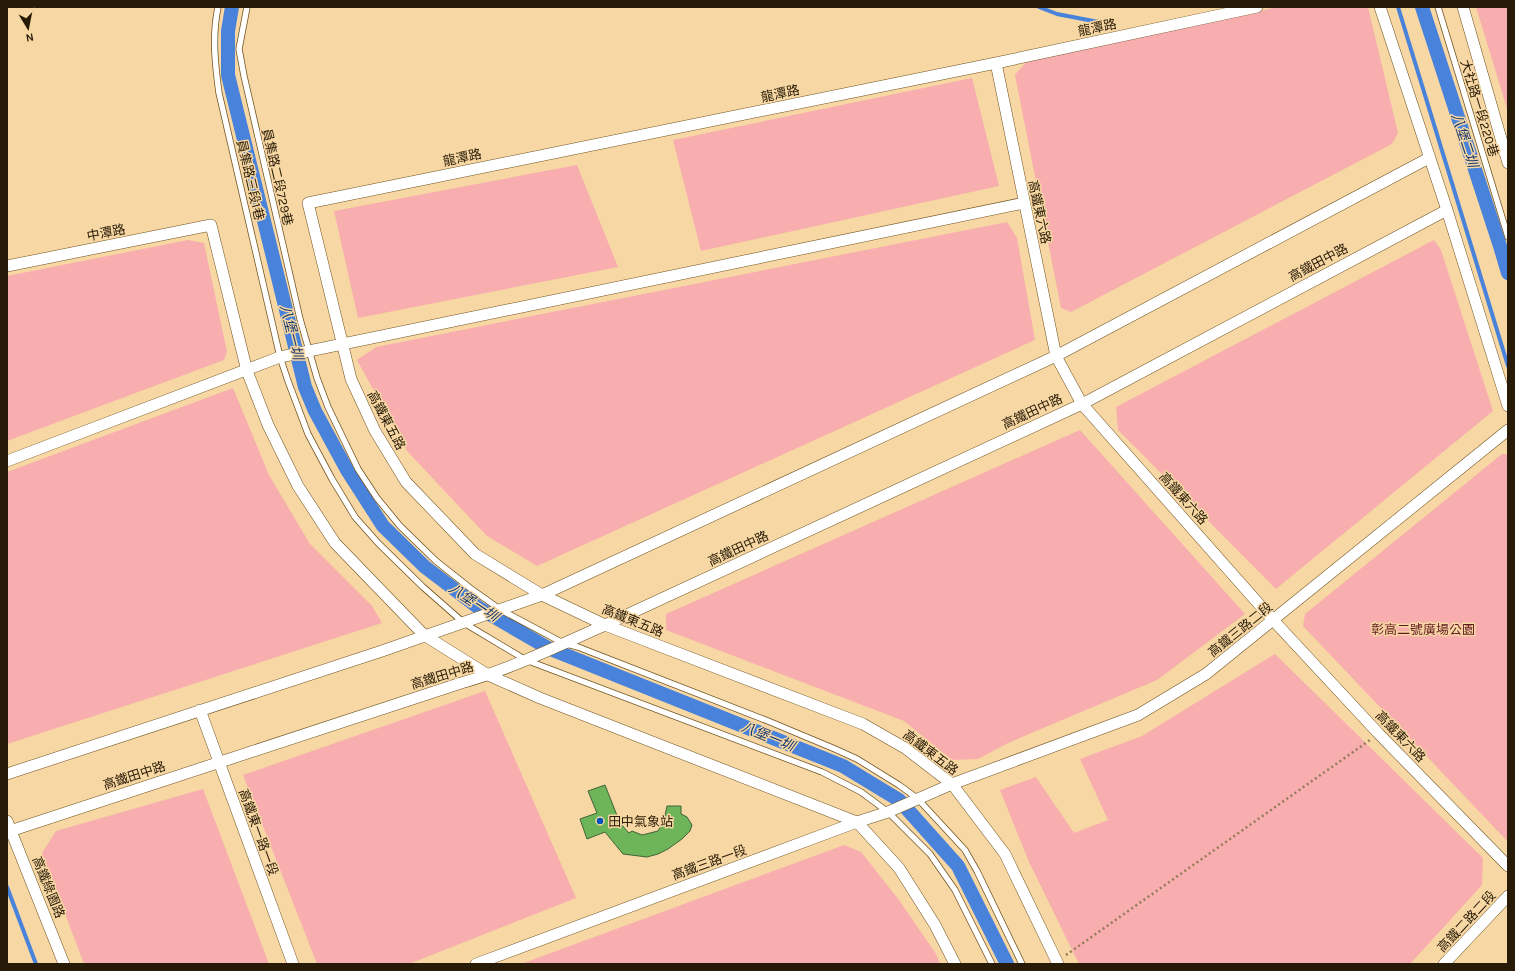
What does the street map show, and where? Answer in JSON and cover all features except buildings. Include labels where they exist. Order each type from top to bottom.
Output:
[{"type":"street","name":"龍潭路","points":[[308,203],[996,63],[1257,7]]},
{"type":"street","points":[[1380,7],[1447,210],[1508,406]]},
{"type":"street","points":[[1463,7],[1508,163]]},
{"type":"street","name":"高鐵東六路","points":[[996,63],[1056,356],[1082,404],[1273,620],[1379,734],[1508,866]]},
{"type":"street","points":[[7,774],[382,651],[424,635],[464,623],[542,595],[1056,356],[1429,158]]},
{"type":"street","name":"高鐵東五路","points":[[308,203],[351,379],[375,431],[406,482],[475,554],[542,595],[605,625],[864,724],[904,748],[952,784],[1005,854],[1058,963]]},
{"type":"street","points":[[7,461],[247,371],[280,357],[1024,203]]},
{"type":"street","name":"高鐵田中路","points":[[8,828],[488,675],[526,660],[605,625],[1082,404],[1447,210]]},
{"type":"street","name":"中潭路","points":[[7,266],[211,225],[247,371]]},
{"type":"street","points":[[247,371],[268,424],[298,486],[335,543],[424,635],[488,675],[540,698],[857,822],[899,868],[935,925],[954,964]]},
{"type":"street","name":"高鐵三路二段","points":[[952,784],[1138,715],[1206,674],[1508,430]]},
{"type":"street","name":"高鐵東一路一段","points":[[200,710],[293,964]]},
{"type":"street","name":"高鐵三路一段","points":[[476,964],[857,822],[888,812],[917,798],[952,784]]},
{"type":"street","name":"高鐵綠園路","points":[[8,828],[64,964]]},
{"type":"street","name":"高鐵二路二段","points":[[1444,964],[1508,896]]},
{"type":"lane","name":"員集路三段1巷","points":[[218,7],[215,24],[215,63],[219,93],[280,357],[308,434],[332,479],[356,517],[378,543],[423,587],[464,623],[526,660],[822,772],[860,792],[888,812],[930,854],[955,890],[992,964]]},
{"type":"lane","name":"員集路二段729巷","points":[[247,7],[239,49],[244,76],[300,320],[317,378],[328,407],[358,469],[400,526],[436,561],[470,588],[501,610],[563,643],[578,647],[840,751],[857,759],[917,798],[965,850],[977,871],[1022,964]]},
{"type":"lane","name":"大社路一段220巷","points":[[1438,7],[1508,237]]},
{"type":"path","points":[[1058,963],[1379,734]]},
{"type":"green space","points":[[1278,7],[1368,7],[1398,133],[1392,144],[1071,312],[1061,308],[1015,75],[1026,62]]},
{"type":"green space","points":[[1476,7],[1508,7],[1508,112]]},
{"type":"green space","points":[[972,78],[999,186],[701,251],[673,140]]},
{"type":"green space","points":[[577,165],[618,267],[358,318],[334,211]]},
{"type":"green space","points":[[1007,222],[1017,238],[1035,340],[537,566],[487,536],[407,451],[357,360],[376,347]]},
{"type":"green space","points":[[188,240],[204,243],[227,352],[224,360],[7,441],[7,276]]},
{"type":"green space","points":[[1434,240],[1441,250],[1493,411],[1276,589],[1118,430],[1116,407]]},
{"type":"green space","points":[[233,388],[269,475],[310,544],[372,606],[382,623],[7,744],[7,472]]},
{"type":"green space","points":[[1080,430],[1245,614],[1157,680],[1008,743],[978,759],[952,760],[904,721],[666,630],[666,614]]},
{"type":"green space","name":"彰高二號廣場公園","points":[[1502,454],[1508,454],[1508,842],[1303,626],[1305,614]]},
{"type":"green space","points":[[1275,654],[1483,858],[1482,885],[1410,964],[1079,964],[1029,862],[1000,790],[1036,777],[1074,833],[1108,820],[1080,759],[1142,736]]},
{"type":"green space","points":[[485,691],[576,898],[409,964],[317,964],[243,775]]},
{"type":"green space","points":[[203,789],[269,964],[84,964],[42,853],[56,831]]},
{"type":"green space","points":[[844,845],[861,852],[899,900],[936,954],[940,964],[521,964]]},
{"type":"waterway","name":"八堡一圳","points":[[232,7],[228,31],[228,75],[305,387],[315,411],[347,470],[383,526],[425,567],[479,608],[548,648],[843,766],[899,800],[958,866],[1007,964]]},
{"type":"waterway","points":[[1039,7],[1057,14],[1114,25]]},
{"type":"waterway","points":[[1398,7],[1508,366]]},
{"type":"waterway","name":"八堡二圳","points":[[1422,7],[1508,273]]},
{"type":"waterway","points":[[7,887],[36,964]]},
{"type":"place","name":"田中氣象站","points":[[600,821]]}]
